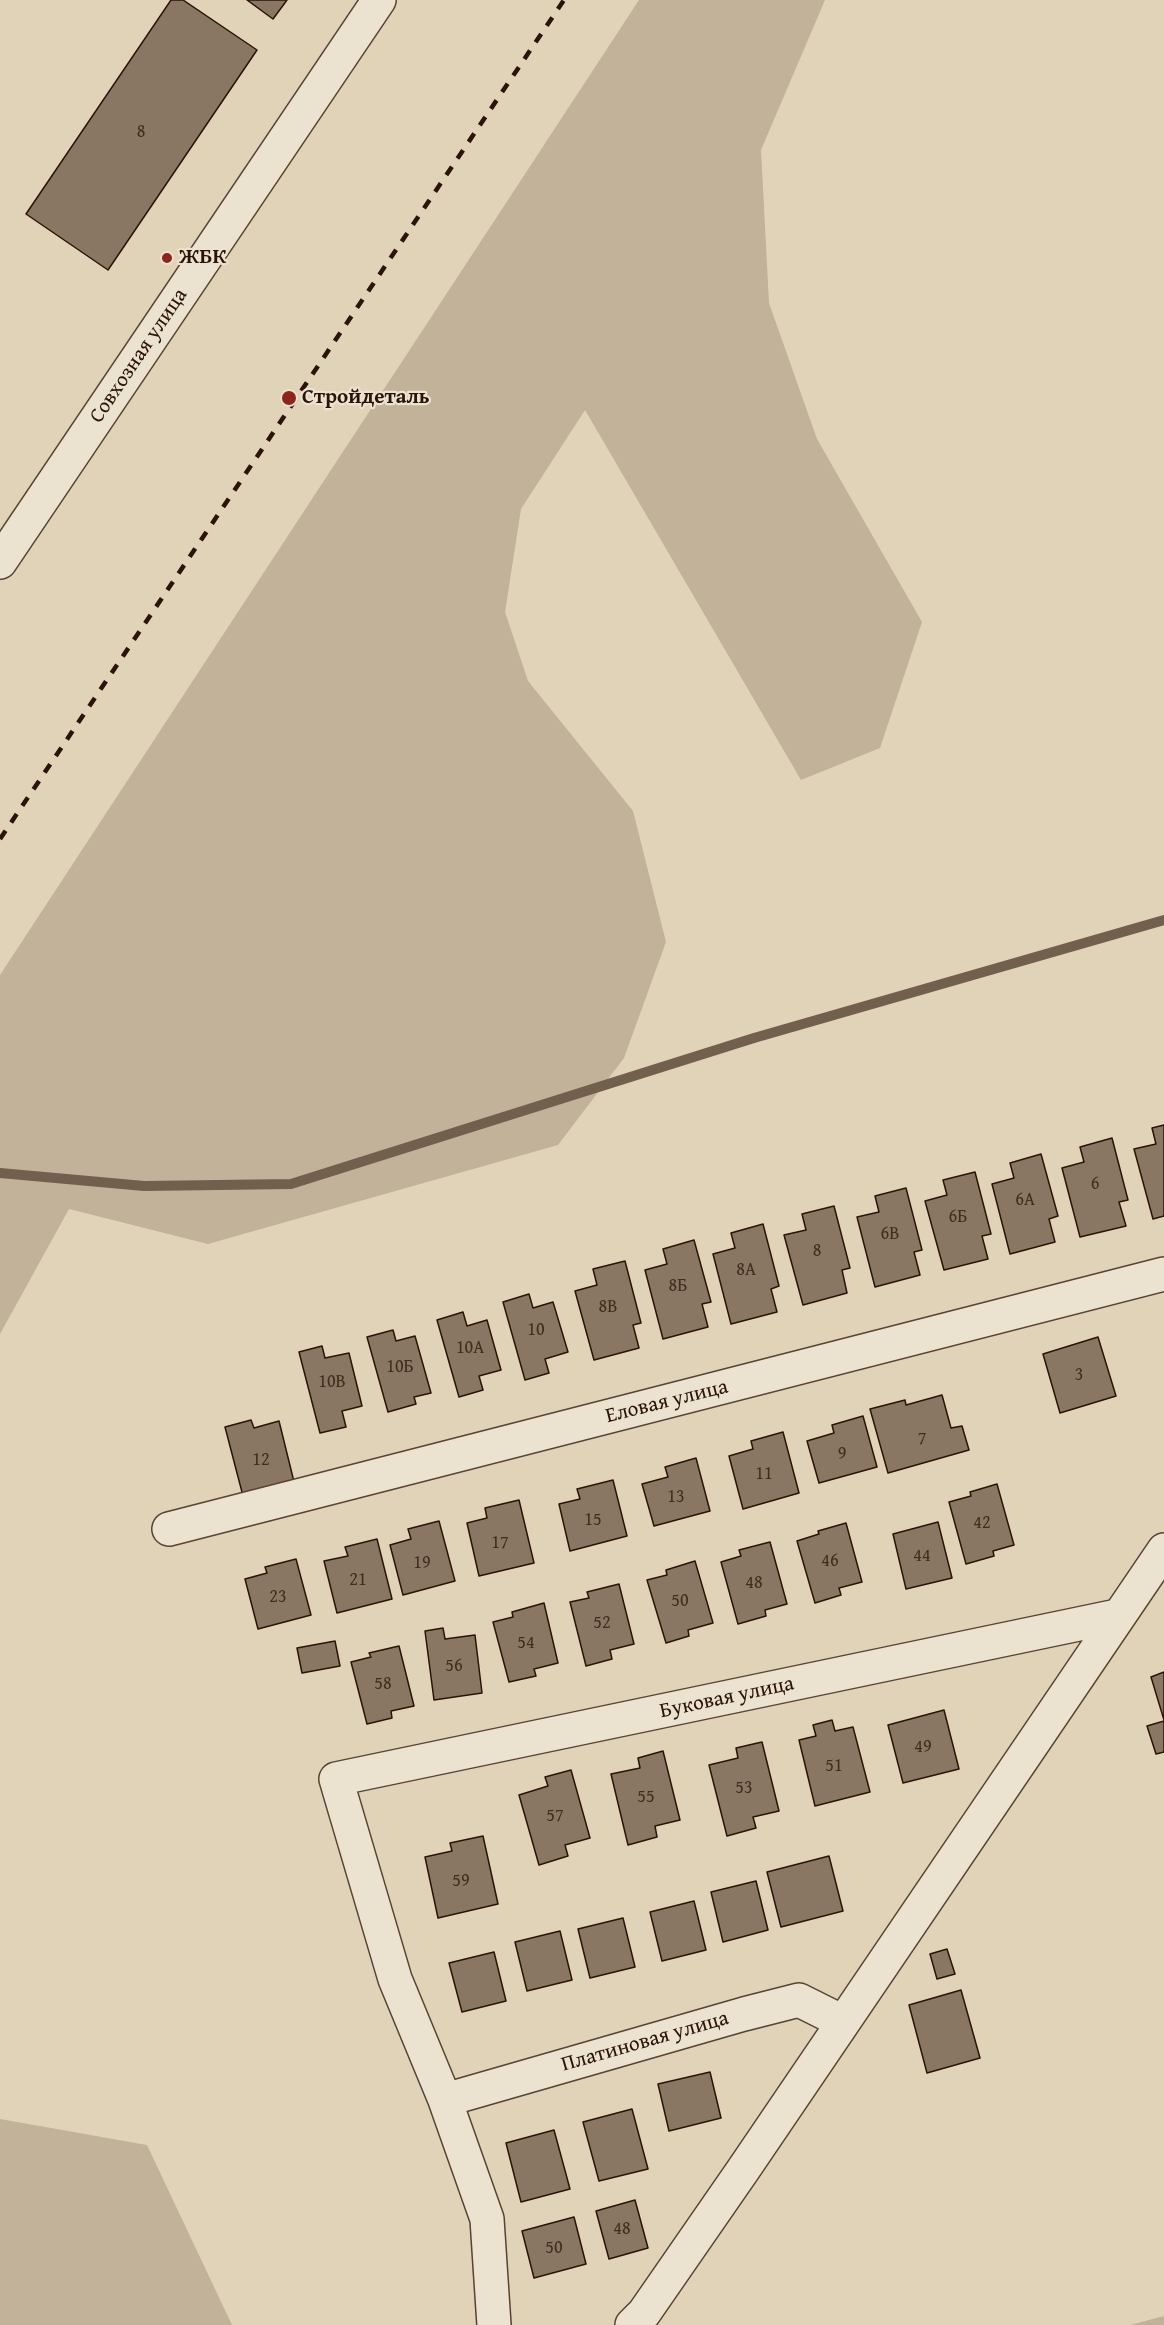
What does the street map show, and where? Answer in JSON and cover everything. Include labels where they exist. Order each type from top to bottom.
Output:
[{"type":"street","name":"Совхозная улица","points":[[5,543],[379,0]]},
{"type":"street","name":"Еловая улица","points":[[169,1529],[1164,1274]]},
{"type":"street","points":[[632,2325],[644,2313],[664,2284],[1164,1550]]},
{"type":"street","name":"Буковая улица","points":[[445,2100],[395,1979],[336,1779],[1117,1616]]},
{"type":"street","name":"Платиновая улица","points":[[445,2100],[799,2000],[843,2022]]},
{"type":"street","points":[[445,2100],[487,2220],[494,2325]]},
{"type":"shaded area","points":[[639,0],[825,0],[761,150],[769,303],[817,439],[922,622],[880,748],[801,780],[585,410],[521,509],[505,612],[528,681],[633,811],[666,942],[624,1058],[558,1145],[208,1244],[69,1209],[0,1334],[0,975]]},
{"type":"shaded area","points":[[0,2119],[147,2145],[232,2325],[0,2325]]},
{"type":"shaded area","points":[[1164,2316],[1164,2325],[1130,2325]]},
{"type":"building","points":[[171,0],[183,0],[257,50],[108,270],[26,214]]},
{"type":"building","points":[[247,0],[287,0],[273,19]]},
{"type":"building","points":[[1164,1125],[1164,1216],[1153,1219],[1134,1149],[1156,1144],[1152,1128]]},
{"type":"building","points":[[1112,1138],[1128,1200],[1119,1202],[1126,1226],[1080,1237],[1062,1168],[1084,1162],[1080,1147]]},
{"type":"building","points":[[1041,1154],[1058,1216],[1049,1219],[1055,1242],[1010,1254],[992,1184],[1014,1178],[1010,1163]]},
{"type":"building","points":[[975,1172],[991,1234],[982,1236],[988,1259],[944,1270],[925,1201],[947,1195],[943,1180]]},
{"type":"building","points":[[906,1188],[922,1250],[914,1252],[920,1275],[875,1287],[857,1217],[879,1212],[875,1196]]},
{"type":"building","points":[[834,1206],[850,1268],[842,1270],[847,1293],[803,1305],[784,1235],[806,1230],[802,1214]]},
{"type":"building","points":[[763,1224],[779,1286],[771,1289],[777,1312],[731,1324],[713,1254],[735,1248],[731,1233]]},
{"type":"building","points":[[694,1240],[711,1302],[702,1304],[708,1327],[663,1339],[645,1270],[667,1264],[663,1249]]},
{"type":"building","points":[[625,1261],[641,1323],[633,1325],[639,1348],[594,1360],[575,1291],[597,1285],[593,1269]]},
{"type":"building","points":[[529,1294],[533,1308],[553,1302],[568,1352],[545,1359],[549,1373],[525,1380],[503,1302]]},
{"type":"building","points":[[463,1312],[467,1326],[487,1320],[501,1370],[479,1376],[483,1390],[459,1397],[437,1320]]},
{"type":"building","points":[[393,1330],[396,1341],[415,1336],[431,1393],[414,1397],[416,1404],[388,1412],[367,1337]]},
{"type":"building","points":[[1098,1337],[1116,1396],[1060,1413],[1043,1354]]},
{"type":"building","points":[[322,1346],[325,1358],[349,1353],[362,1406],[342,1411],[346,1427],[320,1433],[299,1352]]},
{"type":"building","points":[[942,1395],[951,1428],[962,1426],[969,1450],[888,1473],[870,1409],[905,1400],[906,1405]]},
{"type":"building","points":[[863,1416],[877,1467],[819,1483],[807,1441],[834,1433],[832,1425]]},
{"type":"building","points":[[251,1420],[254,1428],[279,1421],[297,1494],[243,1496],[225,1427]]},
{"type":"building","points":[[783,1432],[799,1493],[743,1509],[729,1456],[753,1449],[751,1441]]},
{"type":"building","points":[[696,1458],[710,1511],[654,1526],[642,1484],[668,1477],[665,1467]]},
{"type":"building","points":[[613,1480],[627,1536],[570,1551],[559,1504],[580,1499],[577,1489]]},
{"type":"building","points":[[997,1484],[1014,1545],[993,1551],[994,1556],[966,1564],[949,1502],[971,1496],[970,1492]]},
{"type":"building","points":[[519,1500],[534,1563],[479,1576],[467,1523],[487,1518],[485,1508]]},
{"type":"building","points":[[439,1521],[455,1581],[403,1595],[390,1545],[411,1539],[408,1529]]},
{"type":"building","points":[[938,1522],[952,1578],[906,1589],[893,1534]]},
{"type":"building","points":[[846,1523],[862,1582],[839,1588],[841,1595],[815,1603],[797,1541],[819,1534],[818,1531]]},
{"type":"building","points":[[377,1539],[392,1599],[337,1613],[324,1561],[348,1556],[345,1547]]},
{"type":"building","points":[[770,1542],[787,1604],[765,1610],[766,1616],[738,1624],[721,1562],[741,1556],[739,1550]]},
{"type":"building","points":[[296,1559],[311,1615],[258,1629],[245,1579],[267,1573],[265,1567]]},
{"type":"building","points":[[695,1561],[713,1623],[688,1630],[689,1636],[666,1643],[647,1580],[667,1575],[666,1570]]},
{"type":"building","points":[[619,1584],[634,1644],[610,1650],[612,1659],[586,1666],[570,1602],[589,1598],[587,1592]]},
{"type":"building","points":[[544,1603],[558,1663],[534,1669],[536,1676],[509,1682],[493,1622],[513,1617],[512,1612]]},
{"type":"building","points":[[443,1628],[445,1639],[475,1635],[482,1693],[434,1700],[425,1631]]},
{"type":"building","points":[[335,1641],[340,1666],[302,1673],[297,1648]]},
{"type":"building","points":[[399,1646],[414,1706],[391,1711],[392,1718],[367,1724],[351,1662],[371,1657],[369,1653]]},
{"type":"building","points":[[1164,1672],[1164,1720],[1151,1677]]},
{"type":"building","points":[[944,1710],[959,1769],[903,1783],[888,1725]]},
{"type":"building","points":[[832,1720],[835,1731],[853,1727],[870,1792],[815,1806],[799,1740],[816,1736],[813,1725]]},
{"type":"building","points":[[1164,1721],[1164,1752],[1156,1754],[1147,1726]]},
{"type":"building","points":[[762,1742],[779,1811],[753,1817],[756,1828],[727,1836],[709,1765],[738,1758],[736,1748]]},
{"type":"building","points":[[663,1751],[680,1820],[655,1826],[657,1837],[628,1845],[611,1774],[640,1768],[638,1758]]},
{"type":"building","points":[[571,1770],[590,1838],[565,1845],[568,1856],[539,1865],[519,1795],[548,1786],[545,1777]]},
{"type":"building","points":[[483,1836],[498,1904],[438,1918],[425,1857],[452,1851],[450,1843]]},
{"type":"building","points":[[829,1856],[843,1911],[781,1927],[767,1872]]},
{"type":"building","points":[[756,1881],[768,1930],[723,1942],[711,1892]]},
{"type":"building","points":[[694,1901],[706,1950],[662,1961],[650,1912]]},
{"type":"building","points":[[623,1918],[635,1967],[590,1978],[578,1929]]},
{"type":"building","points":[[560,1931],[572,1980],[527,1991],[515,1942]]},
{"type":"building","points":[[947,1949],[955,1974],[937,1979],[930,1954]]},
{"type":"building","points":[[494,1952],[506,2001],[462,2012],[449,1963]]},
{"type":"building","points":[[961,1990],[980,2058],[927,2073],[909,2005]]},
{"type":"building","points":[[710,2072],[721,2118],[669,2131],[658,2084]]},
{"type":"building","points":[[632,2109],[648,2169],[599,2181],[583,2122]]},
{"type":"building","points":[[554,2130],[570,2189],[521,2202],[506,2143]]},
{"type":"building","points":[[635,2200],[648,2248],[609,2259],[596,2211]]},
{"type":"building","points":[[574,2217],[586,2264],[534,2278],[522,2231]]},
{"type":"waterway","points":[[0,1173],[144,1186],[291,1184],[754,1038],[1164,920]]},
{"type":"railway","points":[[0,839],[564,0]]},
{"type":"place","name":"ЖБК","points":[[167,258]]},
{"type":"place","name":"Стройдеталь","points":[[289,398]]}]
